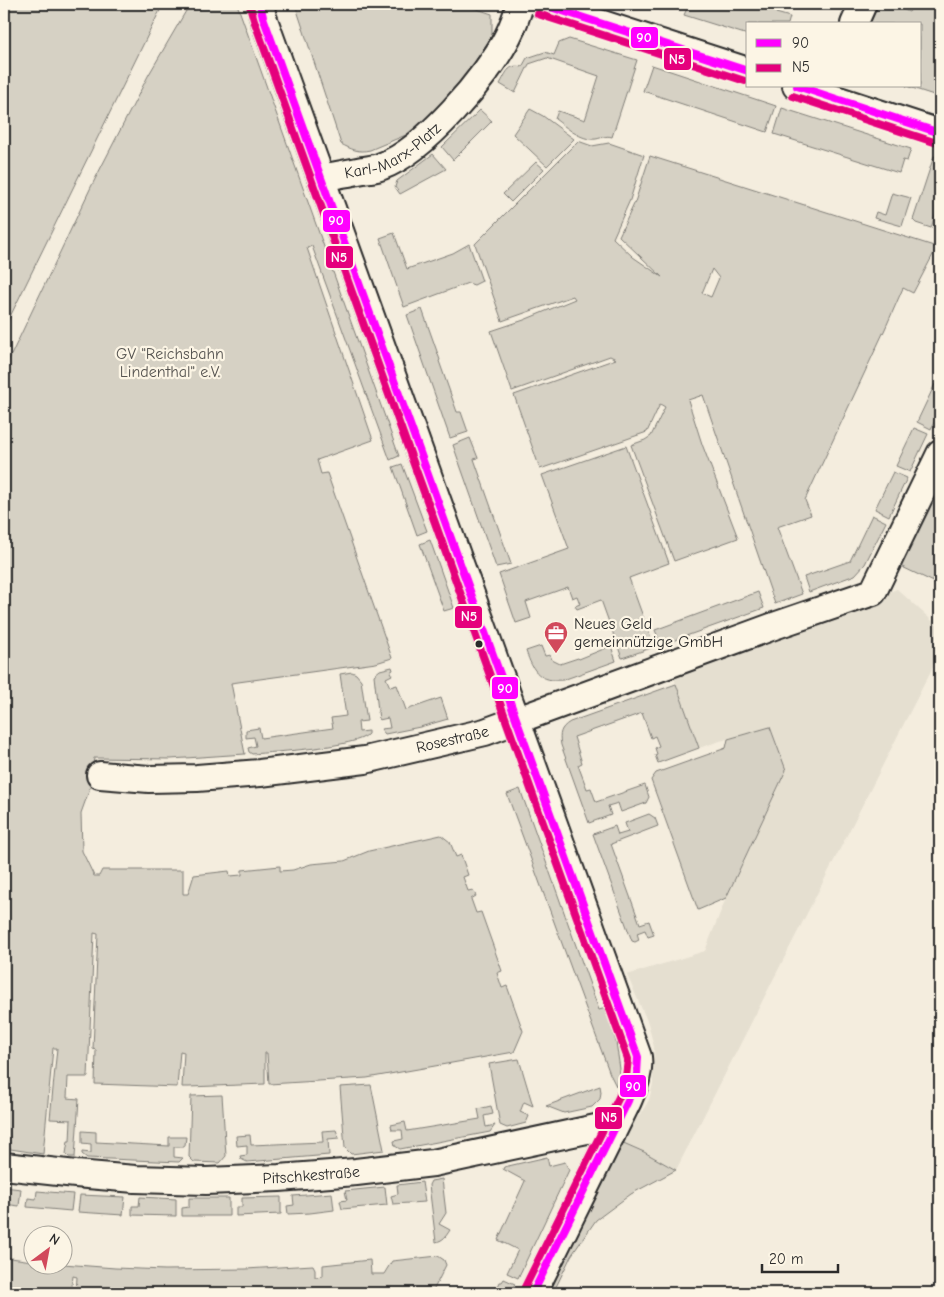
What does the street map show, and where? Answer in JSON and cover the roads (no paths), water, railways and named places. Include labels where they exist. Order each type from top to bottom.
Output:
[{"type":"street","name":"Karl-Marx-Platz","points":[[260,4],[321,178],[381,167],[405,154],[425,137],[455,108],[489,67],[508,37],[520,4]]},
{"type":"street","points":[[541,4],[746,70]]},
{"type":"street","points":[[855,22],[863,4]]},
{"type":"street","points":[[809,88],[822,90],[940,133]]},
{"type":"street","points":[[321,178],[636,1050],[639,1064],[636,1081],[628,1101],[533,1293]]},
{"type":"street","name":"Rosestraße","points":[[100,775],[149,779],[197,778],[260,773],[365,760],[485,732],[766,629],[873,592],[940,454]]},
{"type":"street","name":"Pitschkestraße","points":[[4,1166],[135,1179],[279,1178],[356,1172],[432,1163],[596,1128],[612,1134]]},
{"type":"place","name":"Neues Geld gemeinnützige GmbH","points":[[556,654]]},
{"type":"park label","name":"GV \"Reichsbahn Lindenthal\" e.V.","points":[[170,363]]}]
